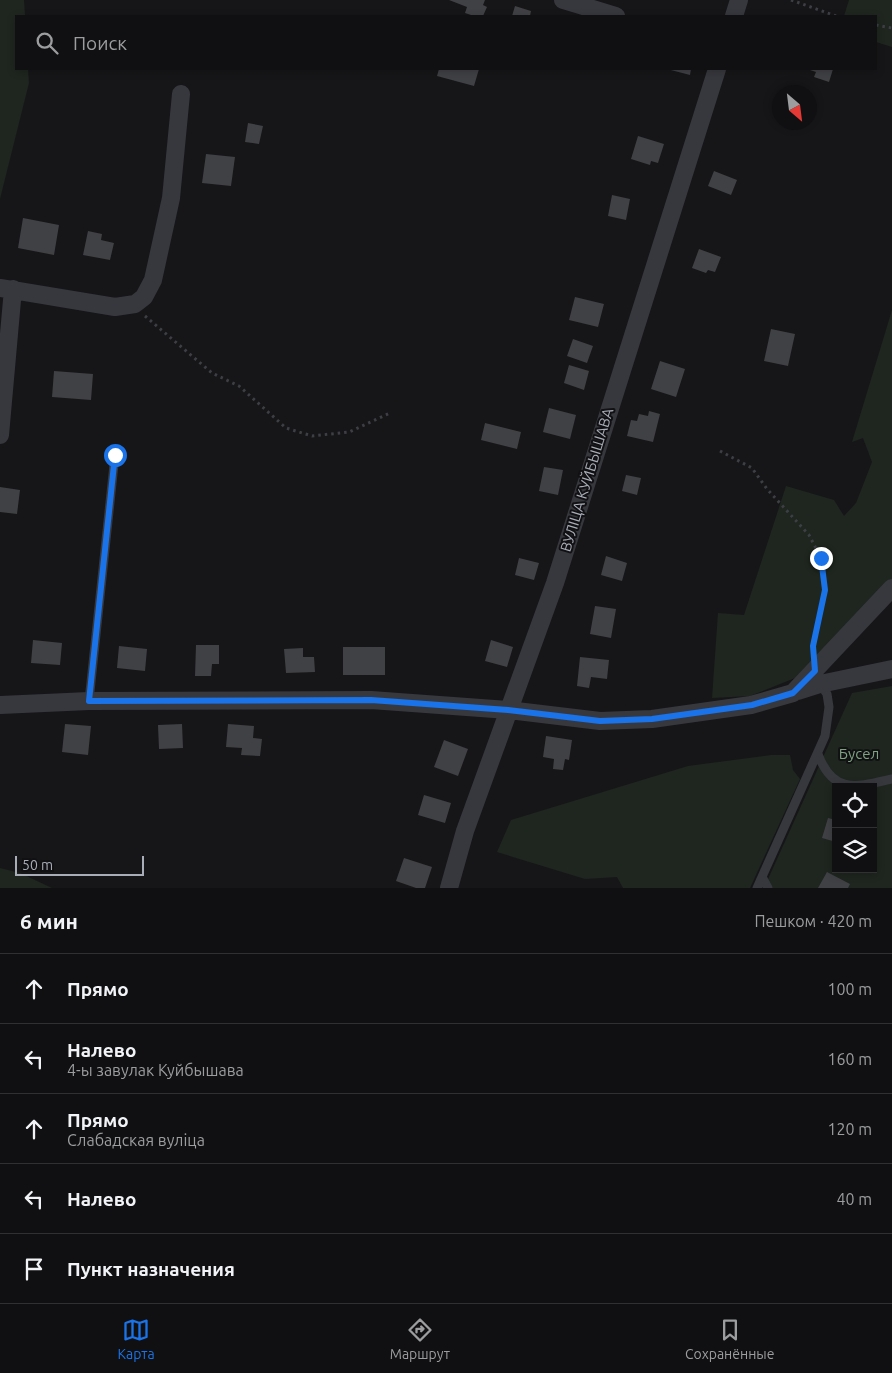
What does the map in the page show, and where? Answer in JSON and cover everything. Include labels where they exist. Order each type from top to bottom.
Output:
[{"type":"street","points":[[563,0],[613,15]]},
{"type":"street","points":[[734,15],[739,0]]},
{"type":"street","name":"ВУЛІЦА КУЙБЫШАВА","points":[[449,888],[465,831],[555,583],[717,70]]},
{"type":"street","points":[[0,435],[6,289],[115,307],[135,304],[144,296],[153,280],[171,198],[181,94]]},
{"type":"street","points":[[0,705],[89,701],[371,700],[508,710],[600,721],[652,719],[752,705],[793,693],[818,677],[892,588]]},
{"type":"street","points":[[818,677],[892,669]]},
{"type":"lane","points":[[89,701],[115,455]]},
{"type":"lane","points":[[757,888],[825,736],[829,707],[827,694],[818,677]]},
{"type":"lane","points":[[818,754],[823,767],[838,783],[850,786],[864,786],[892,779]]},
{"type":"lane","points":[[762,877],[768,888]]},
{"type":"path","points":[[791,0],[833,15]]},
{"type":"path","points":[[877,24],[892,28]]},
{"type":"path","points":[[135,304],[148,319],[212,373],[239,386],[286,428],[312,436],[349,432],[390,414]]},
{"type":"path","points":[[720,450],[752,468],[767,489],[787,509],[808,535],[821,558],[825,590],[813,646],[818,677]]},
{"type":"green space","points":[[0,0],[24,0],[25,15],[15,15],[15,70],[28,70],[29,83],[0,199]]},
{"type":"green space","points":[[849,0],[892,0],[892,47],[877,42],[877,15],[844,15]]},
{"type":"green space","points":[[892,310],[892,579],[795,678],[750,696],[712,698],[718,613],[744,615],[786,486],[834,500],[844,516],[856,503],[872,462],[863,438],[852,442]]},
{"type":"green space","name":"Бусел","points":[[892,686],[892,888],[764,888],[852,693]]},
{"type":"green space","points":[[771,755],[790,755],[793,770],[800,779],[750,888],[623,888],[617,877],[585,879],[497,852],[511,820],[688,766]]},
{"type":"green space","points":[[0,868],[20,873],[52,888],[0,888]]},
{"type":"building","points":[[449,0],[485,0],[483,5],[487,7],[483,15],[471,15],[465,13],[467,7]]},
{"type":"building","points":[[515,6],[531,11],[530,15],[512,15]]},
{"type":"building","points":[[439,70],[479,70],[474,86],[437,76]]},
{"type":"building","points":[[671,70],[691,70],[690,75]]},
{"type":"building","points":[[810,70],[833,70],[829,82],[814,77],[816,72]]},
{"type":"building","points":[[248,123],[263,126],[259,144],[245,142]]},
{"type":"building","points":[[638,136],[664,144],[658,163],[651,161],[650,165],[631,159]]},
{"type":"building","points":[[206,154],[235,157],[231,186],[202,183]]},
{"type":"building","points":[[714,171],[737,180],[731,195],[708,186]]},
{"type":"building","points":[[612,195],[630,199],[626,220],[608,216]]},
{"type":"building","points":[[23,218],[59,225],[54,255],[18,248]]},
{"type":"building","points":[[88,231],[102,234],[101,240],[114,243],[110,260],[83,255]]},
{"type":"building","points":[[699,249],[721,257],[715,272],[708,270],[706,273],[692,268]]},
{"type":"building","points":[[575,297],[604,304],[598,327],[569,320]]},
{"type":"building","points":[[771,329],[795,334],[788,366],[764,361]]},
{"type":"building","points":[[573,339],[593,346],[587,363],[567,356]]},
{"type":"building","points":[[660,361],[685,369],[676,397],[651,389]]},
{"type":"building","points":[[569,365],[589,371],[584,390],[564,383]]},
{"type":"building","points":[[54,371],[93,374],[91,400],[52,397]]},
{"type":"building","points":[[549,408],[576,415],[570,439],[543,432]]},
{"type":"building","points":[[649,411],[660,414],[653,442],[627,436],[631,420],[637,421],[639,414],[648,416]]},
{"type":"building","points":[[485,423],[521,432],[517,449],[481,440]]},
{"type":"building","points":[[544,467],[563,470],[558,495],[539,491]]},
{"type":"building","points":[[626,475],[641,478],[637,495],[622,491]]},
{"type":"building","points":[[0,487],[20,490],[17,514],[0,512]]},
{"type":"building","points":[[606,556],[627,563],[622,581],[601,575]]},
{"type":"building","points":[[519,558],[539,563],[534,580],[515,575]]},
{"type":"building","points":[[595,606],[616,609],[611,638],[590,634]]},
{"type":"building","points":[[33,640],[62,643],[60,665],[31,663]]},
{"type":"building","points":[[491,640],[513,647],[507,667],[485,661]]},
{"type":"building","points":[[196,645],[219,645],[219,664],[212,664],[211,676],[195,676]]},
{"type":"building","points":[[119,646],[147,649],[145,671],[117,668]]},
{"type":"building","points":[[343,647],[385,647],[385,675],[343,675]]},
{"type":"building","points":[[303,648],[303,657],[314,657],[315,672],[286,673],[284,649]]},
{"type":"building","points":[[580,657],[609,660],[607,679],[591,677],[589,688],[577,686]]},
{"type":"building","points":[[65,724],[91,726],[88,755],[62,752]]},
{"type":"building","points":[[182,724],[183,748],[159,749],[158,725]]},
{"type":"building","points":[[228,724],[254,726],[253,738],[262,739],[260,756],[241,755],[242,748],[226,747]]},
{"type":"building","points":[[546,736],[572,740],[569,760],[565,759],[563,770],[553,769],[554,759],[543,757]]},
{"type":"building","points":[[444,740],[468,749],[458,776],[434,767]]},
{"type":"building","points":[[424,795],[451,803],[445,823],[418,815]]},
{"type":"building","points":[[828,818],[832,819],[832,841],[822,838]]},
{"type":"building","points":[[404,858],[432,867],[425,888],[416,888],[396,881]]},
{"type":"building","points":[[827,872],[850,884],[848,888],[818,888]]},
{"type":"route","points":[[115,455],[89,701],[371,700],[508,710],[600,721],[652,719],[752,705],[793,693],[815,671],[813,646],[816,622],[825,590],[821,558]]}]
